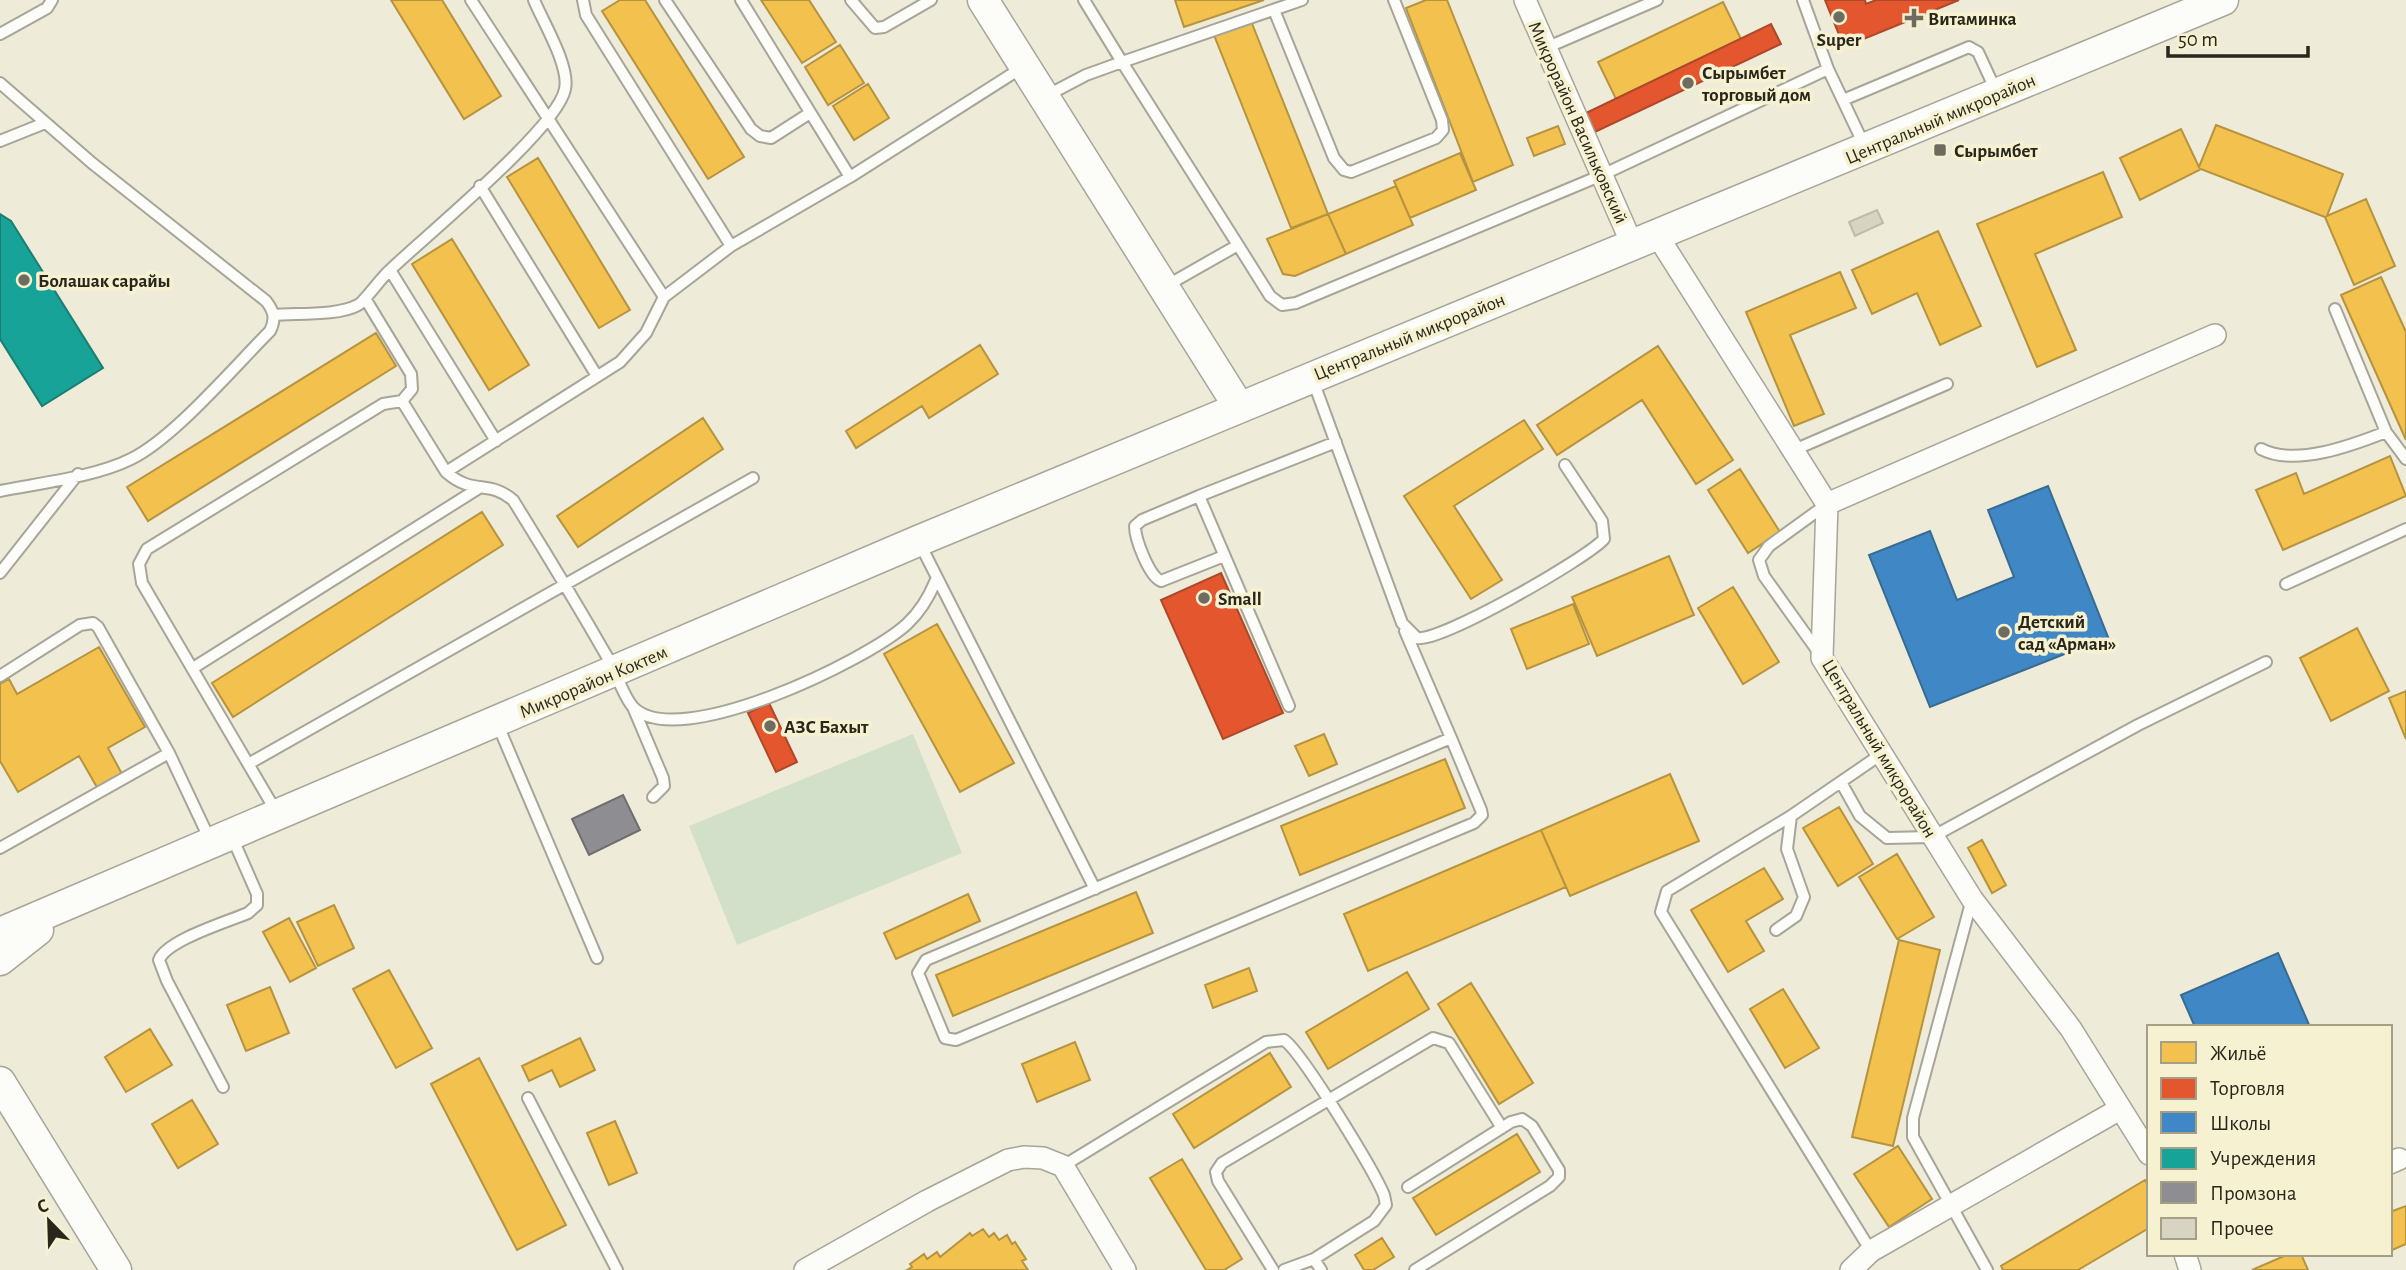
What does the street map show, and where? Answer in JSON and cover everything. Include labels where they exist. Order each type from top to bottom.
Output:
[{"type":"main road","points":[[983,0],[1239,407]]},
{"type":"main road","name":"Центральный микрорайон","points":[[1239,407],[2223,0]]},
{"type":"main road","name":"Микрорайон Коктем","points":[[0,933],[1239,407]]},
{"type":"main road","points":[[0,916],[91,895]]},
{"type":"main road","points":[[0,960],[91,895]]},
{"type":"main road","points":[[0,1064],[17,1110]]},
{"type":"main road","points":[[0,1082],[116,1270]]},
{"type":"street","name":"Микрорайон Васильковский","points":[[1525,0],[1548,47],[1602,175],[1645,239]]},
{"type":"street","points":[[1645,239],[1794,450],[1827,504],[2216,335]]},
{"type":"street","name":"Центральный микрорайон","points":[[1827,504],[1822,658],[1972,899],[2071,1029],[2147,1151]]},
{"type":"street","points":[[1851,1270],[1871,1251],[2120,1109]]},
{"type":"street","points":[[805,1270],[1008,1160],[1043,1158],[1063,1166],[1125,1270]]},
{"type":"lane","points":[[0,34],[47,8],[52,0]]},
{"type":"lane","points":[[471,0],[550,117],[664,297]]},
{"type":"lane","points":[[274,315],[333,312],[357,306],[366,300],[370,290],[390,270],[529,142],[550,117],[563,99],[566,73],[534,0]]},
{"type":"lane","points":[[583,0],[586,15],[731,246]]},
{"type":"lane","points":[[665,0],[751,129],[760,136],[771,138],[810,113]]},
{"type":"lane","points":[[741,0],[850,177]]},
{"type":"lane","points":[[851,0],[875,28],[884,27],[930,0]]},
{"type":"lane","points":[[1084,0],[1270,296],[1275,302],[1288,305],[1602,175],[1828,69]]},
{"type":"lane","points":[[1043,97],[1086,75],[1302,0]]},
{"type":"lane","points":[[1274,10],[1335,158],[1344,170],[1351,172],[1436,138],[1443,131],[1442,120],[1394,0]]},
{"type":"lane","points":[[1548,47],[1657,0]]},
{"type":"lane","points":[[1804,0],[1828,69],[1866,149]]},
{"type":"lane","points":[[1843,100],[1969,47],[1978,52],[1997,94]]},
{"type":"lane","points":[[446,472],[620,362],[646,333],[664,297],[731,246],[850,177],[1024,66]]},
{"type":"lane","points":[[0,82],[45,123],[266,301],[274,315],[270,331],[151,447],[116,466],[0,491]]},
{"type":"lane","points":[[0,141],[45,123]]},
{"type":"lane","points":[[480,186],[597,376]]},
{"type":"lane","points":[[1164,287],[1238,245]]},
{"type":"lane","points":[[390,270],[496,441]]},
{"type":"lane","points":[[278,815],[142,583],[139,574],[141,556],[147,549],[376,408],[402,401],[412,389],[411,374],[366,300]]},
{"type":"lane","points":[[2335,309],[2386,432],[2406,459]]},
{"type":"lane","points":[[1311,376],[1402,623],[1451,738],[1482,815],[1474,823],[956,1040],[945,1038],[919,977],[921,964],[1451,738]]},
{"type":"lane","points":[[1794,450],[1947,384]]},
{"type":"lane","points":[[402,401],[446,472],[465,486],[492,487],[513,500],[616,671],[633,707],[663,778],[664,786],[653,797]]},
{"type":"lane","points":[[2261,449],[2272,455],[2313,454],[2349,447],[2386,432]]},
{"type":"lane","points":[[1224,556],[1158,580],[1136,534],[1135,526],[1142,520],[1199,496],[1336,442]]},
{"type":"lane","points":[[1402,623],[1417,638],[1440,635],[1469,621],[1600,544],[1604,539],[1604,527],[1565,465]]},
{"type":"lane","points":[[0,573],[78,474]]},
{"type":"lane","points":[[250,764],[754,478]]},
{"type":"lane","points":[[193,668],[479,488]]},
{"type":"lane","points":[[1199,496],[1289,706]]},
{"type":"lane","points":[[1822,658],[1764,576],[1759,560],[1769,546],[1827,504]]},
{"type":"lane","points":[[2286,584],[2405,533]]},
{"type":"lane","points":[[918,541],[1095,889]]},
{"type":"lane","points":[[633,707],[648,716],[679,722],[737,708],[790,688],[861,654],[906,625],[924,604],[936,580]]},
{"type":"lane","points":[[0,676],[80,625],[93,623],[101,632],[221,839],[257,894],[257,905],[248,913],[174,945],[162,953],[159,960],[167,981],[223,1087]]},
{"type":"lane","points":[[1842,784],[1860,816],[1887,838],[1933,837],[2138,725],[2266,662]]},
{"type":"lane","points":[[497,723],[597,958]]},
{"type":"lane","points":[[0,848],[169,753]]},
{"type":"lane","points":[[1871,1251],[1661,912],[1667,891],[1842,784],[1883,753]]},
{"type":"lane","points":[[1776,930],[1796,916],[1804,897],[1787,849],[1791,816]]},
{"type":"lane","points":[[1972,899],[1913,1118],[1913,1138],[1987,1270]]},
{"type":"lane","points":[[1273,1270],[1218,1181],[1216,1172],[1222,1163],[1428,1039],[1439,1038],[1448,1042],[1502,1128]]},
{"type":"lane","points":[[1063,1166],[1272,1040],[1289,1044],[1380,1184],[1385,1205],[1374,1221],[1314,1259],[1284,1270]]},
{"type":"lane","points":[[528,1098],[617,1270]]},
{"type":"lane","points":[[1408,1187],[1516,1120],[1528,1121],[1557,1163],[1559,1177],[1550,1186],[1415,1270]]},
{"type":"lane","points":[[1314,1259],[1321,1270]]},
{"type":"green space","points":[[913,734],[962,853],[737,945],[689,826]]},
{"type":"building: Жильё","points":[[391,0],[442,0],[501,96],[464,119]]},
{"type":"building: Жильё","points":[[620,0],[645,0],[744,157],[708,179],[602,11]]},
{"type":"building: Жильё","points":[[761,0],[809,0],[836,42],[802,63]]},
{"type":"building: Жильё","points":[[1175,0],[1264,0],[1184,27]]},
{"type":"building: Жильё","points":[[1426,0],[1447,0],[1513,165],[1473,182],[1406,8]]},
{"type":"building: Жильё","points":[[1723,2],[1741,39],[1616,99],[1598,62]]},
{"type":"building: Жильё","points":[[1251,21],[1328,214],[1291,228],[1214,35]]},
{"type":"building: Жильё","points":[[840,45],[864,83],[828,105],[805,67]]},
{"type":"building: Жильё","points":[[868,84],[889,118],[854,140],[833,106]]},
{"type":"building: Жильё","points":[[2216,125],[2343,174],[2327,216],[2366,199],[2395,266],[2354,285],[2325,217],[2201,169],[2140,200],[2120,158],[2181,129],[2199,167]]},
{"type":"building: Жильё","points":[[1558,126],[1565,144],[1534,156],[1527,138]]},
{"type":"building: Жильё","points":[[1460,153],[1476,190],[1410,218],[1394,181]]},
{"type":"building: Жильё","points":[[538,158],[630,310],[599,328],[507,177]]},
{"type":"building: Жильё","points":[[2103,172],[2122,217],[2035,254],[2076,350],[2037,367],[1977,224]]},
{"type":"building: Жильё","points":[[1396,186],[1413,225],[1346,254],[1328,214]]},
{"type":"building: Жильё","points":[[1328,214],[1346,254],[1295,276],[1283,274],[1267,239]]},
{"type":"building: Жильё","points":[[1938,231],[1981,326],[1940,345],[1917,293],[1872,314],[1852,270]]},
{"type":"building: Жильё","points":[[452,239],[529,365],[489,390],[412,264]]},
{"type":"building: Жильё","points":[[1840,272],[1856,308],[1790,335],[1824,414],[1794,426],[1746,312]]},
{"type":"building: Жильё","points":[[2381,277],[2406,332],[2406,440],[2341,295]]},
{"type":"building: Жильё","points":[[376,333],[396,366],[148,521],[127,487]]},
{"type":"building: Жильё","points":[[980,345],[998,374],[929,418],[922,406],[856,448],[846,431]]},
{"type":"building: Жильё","points":[[1658,346],[1733,460],[1696,484],[1642,400],[1557,455],[1537,425]]},
{"type":"building: Жильё","points":[[703,418],[723,449],[578,547],[557,516]]},
{"type":"building: Жильё","points":[[1524,420],[1543,449],[1454,506],[1502,580],[1471,599],[1404,496]]},
{"type":"building: Жильё","points":[[2390,456],[2406,496],[2283,550],[2256,490],[2296,473],[2304,494]]},
{"type":"building: Жильё","points":[[1740,469],[1780,532],[1748,553],[1708,490]]},
{"type":"building: Жильё","points":[[482,512],[503,545],[233,717],[212,683]]},
{"type":"building: Жильё","points":[[1669,556],[1694,615],[1597,656],[1572,597]]},
{"type":"building: Жильё","points":[[1733,587],[1779,662],[1743,684],[1698,608]]},
{"type":"building: Жильё","points":[[1573,604],[1589,644],[1527,669],[1511,629]]},
{"type":"building: Жильё","points":[[937,624],[1014,763],[960,792],[884,654]]},
{"type":"building: Жильё","points":[[2357,628],[2389,691],[2331,721],[2300,658]]},
{"type":"building: Жильё","points":[[99,647],[145,727],[108,748],[122,774],[98,789],[79,756],[18,792],[0,761],[0,684],[9,679],[17,694]]},
{"type":"building: Жильё","points":[[2406,691],[2406,739],[2389,698]]},
{"type":"building: Жильё","points":[[1324,734],[1337,764],[1309,776],[1295,746]]},
{"type":"building: Жильё","points":[[1445,759],[1465,808],[1300,875],[1281,826]]},
{"type":"building: Жильё","points":[[1670,774],[1699,841],[1570,896],[1541,830]]},
{"type":"building: Жильё","points":[[1839,807],[1873,864],[1838,886],[1803,828]]},
{"type":"building: Жильё","points":[[1541,830],[1566,887],[1368,971],[1344,914]]},
{"type":"building: Жильё","points":[[1982,840],[2006,885],[1992,893],[1968,848]]},
{"type":"building: Жильё","points":[[1897,854],[1934,917],[1897,939],[1859,877]]},
{"type":"building: Жильё","points":[[1764,868],[1783,899],[1746,921],[1764,951],[1728,972],[1691,910]]},
{"type":"building: Жильё","points":[[1136,892],[1153,933],[953,1016],[936,975]]},
{"type":"building: Жильё","points":[[968,894],[980,921],[896,959],[884,933]]},
{"type":"building: Жильё","points":[[334,905],[354,948],[318,966],[297,922]]},
{"type":"building: Жильё","points":[[289,918],[316,968],[290,982],[263,932]]},
{"type":"building: Жильё","points":[[1899,940],[1940,950],[1893,1146],[1852,1137]]},
{"type":"building: Жильё","points":[[1249,968],[1257,991],[1213,1008],[1205,985]]},
{"type":"building: Жильё","points":[[389,970],[432,1048],[396,1068],[353,989]]},
{"type":"building: Жильё","points":[[1407,972],[1429,1009],[1328,1069],[1306,1032]]},
{"type":"building: Жильё","points":[[1471,983],[1533,1083],[1499,1104],[1438,1004]]},
{"type":"building: Жильё","points":[[270,987],[289,1033],[246,1051],[227,1005]]},
{"type":"building: Жильё","points":[[1783,989],[1819,1048],[1785,1068],[1750,1009]]},
{"type":"building: Жильё","points":[[150,1029],[172,1065],[126,1092],[105,1057]]},
{"type":"building: Жильё","points":[[580,1038],[595,1070],[560,1087],[552,1070],[529,1081],[522,1066]]},
{"type":"building: Жильё","points":[[1075,1042],[1090,1080],[1037,1102],[1022,1064]]},
{"type":"building: Жильё","points":[[1270,1053],[1291,1087],[1194,1148],[1173,1114]]},
{"type":"building: Жильё","points":[[479,1058],[566,1225],[517,1250],[431,1084]]},
{"type":"building: Жильё","points":[[192,1100],[218,1144],[178,1168],[152,1124]]},
{"type":"building: Жильё","points":[[615,1121],[637,1173],[609,1185],[587,1133]]},
{"type":"building: Жильё","points":[[1517,1134],[1540,1172],[1436,1235],[1413,1198]]},
{"type":"building: Жильё","points":[[1898,1146],[1932,1199],[1889,1227],[1854,1174]]},
{"type":"building: Жильё","points":[[1182,1159],[1242,1259],[1224,1270],[1206,1270],[1150,1178]]},
{"type":"building: Жильё","points":[[2145,1180],[2147,1183],[2147,1229],[2078,1270],[2003,1270],[2001,1266]]},
{"type":"building: Жильё","points":[[2406,1206],[2406,1244],[2392,1250],[2392,1211]]},
{"type":"building: Жильё","points":[[983,1229],[989,1237],[994,1233],[999,1240],[1007,1235],[1012,1244],[1015,1242],[1026,1259],[1022,1261],[1028,1270],[907,1270],[912,1267],[910,1264],[924,1254],[927,1259],[937,1252],[940,1257],[970,1233],[972,1236]]},
{"type":"building: Жильё","points":[[1382,1238],[1394,1257],[1373,1270],[1364,1270],[1355,1255]]},
{"type":"building: Жильё","points":[[2284,1256],[2302,1256],[2308,1270],[2252,1270]]},
{"type":"building: Торговля","points":[[1825,0],[1865,0],[1866,4],[1876,0],[1959,0],[1844,47]]},
{"type":"building: Торговля","points":[[1771,24],[1781,44],[1595,132],[1586,113]]},
{"type":"building: Торговля","points":[[1221,573],[1283,713],[1223,739],[1161,600]]},
{"type":"building: Торговля","points":[[769,703],[797,762],[776,772],[748,713]]},
{"type":"building: Школы","points":[[2048,486],[2108,637],[1930,707],[1869,555],[1930,531],[1957,600],[2014,577],[1988,510]]},
{"type":"building: Школы","points":[[2278,953],[2309,1025],[2194,1025],[2181,995]]},
{"type":"building: Учреждения","name":"Болашак сарайы","points":[[0,214],[11,221],[103,368],[42,406],[0,339]]},
{"type":"building: Промзона","points":[[623,795],[640,830],[589,855],[572,819]]},
{"type":"building: Прочее","points":[[1877,210],[1883,223],[1855,236],[1849,222]]},
{"type":"place","name":"Super","points":[[1839,17]]},
{"type":"place","name":"Витаминка","points":[[1914,18]]},
{"type":"place","name":"Сырымбет торговый дом","points":[[1688,83]]},
{"type":"place","name":"Сырымбет","points":[[1940,150]]},
{"type":"place","name":"Болашак сарайы","points":[[24,280]]},
{"type":"place","name":"Small","points":[[1204,598]]},
{"type":"place","name":"Детский сад «Арман»","points":[[2004,632]]},
{"type":"place","name":"АЗС Бахыт","points":[[770,726]]}]
